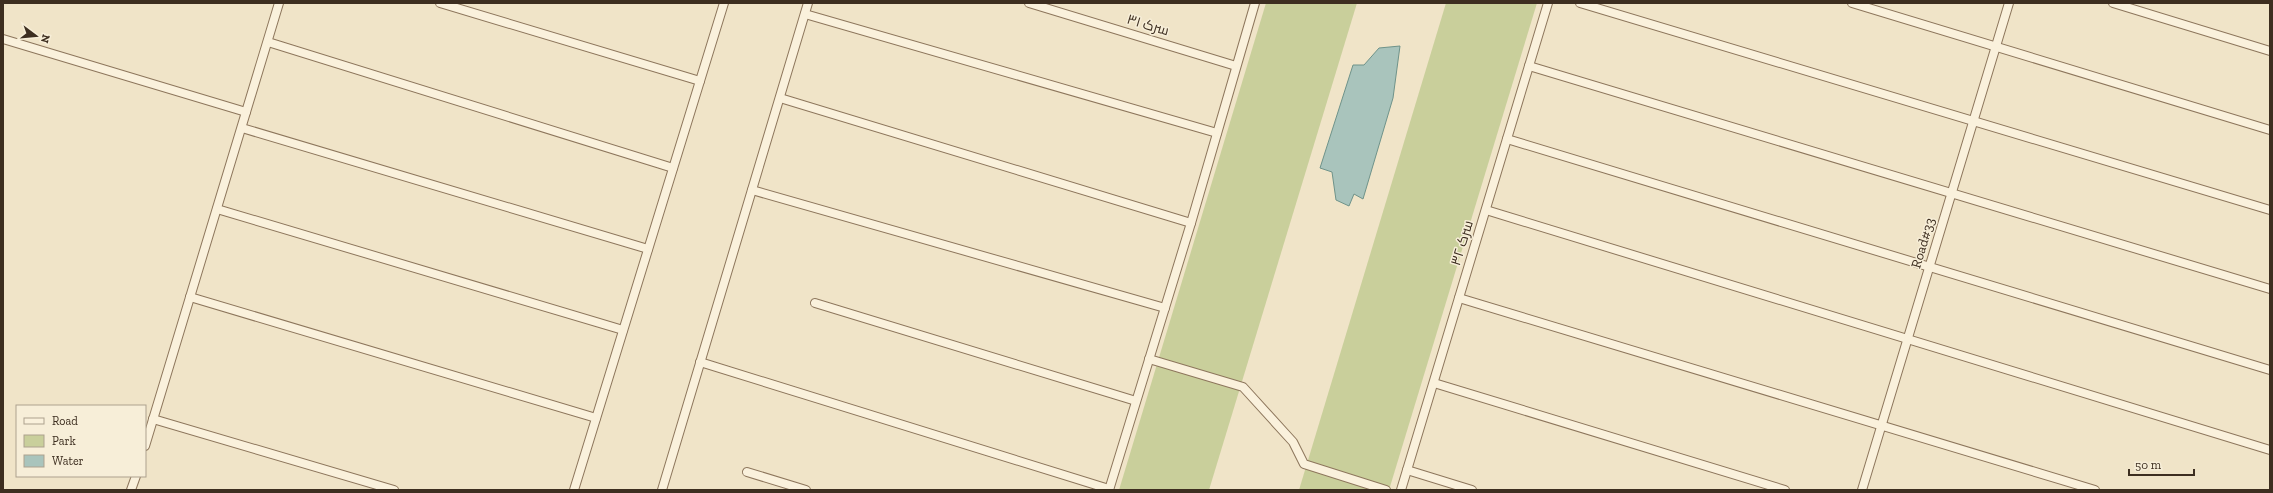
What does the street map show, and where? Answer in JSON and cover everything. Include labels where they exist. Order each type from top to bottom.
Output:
[{"type":"street","points":[[146,443],[279,3]]},
{"type":"street","points":[[440,3],[700,81]]},
{"type":"street","points":[[574,490],[724,3]]},
{"type":"street","points":[[662,490],[808,3]]},
{"type":"street","name":"سرک ۳۱","points":[[1029,3],[1236,66]]},
{"type":"street","points":[[700,362],[1109,489],[1191,223],[1255,3]]},
{"type":"street","name":"سرک ۳۲","points":[[1401,490],[1548,3]]},
{"type":"street","points":[[1580,3],[2270,210]]},
{"type":"street","points":[[1852,3],[2270,130]]},
{"type":"street","name":"Road#33","points":[[1862,490],[2009,3]]},
{"type":"street","points":[[2113,3],[2270,51]]},
{"type":"street","points":[[805,14],[1217,133]]},
{"type":"street","points":[[3,39],[246,112]]},
{"type":"street","points":[[268,42],[673,168]]},
{"type":"street","points":[[1529,66],[1952,192],[2270,289]]},
{"type":"street","points":[[780,98],[1191,223]]},
{"type":"street","points":[[242,128],[648,249]]},
{"type":"street","points":[[1507,139],[2270,370]]},
{"type":"street","points":[[752,190],[1165,308]]},
{"type":"street","points":[[217,209],[623,330]]},
{"type":"street","points":[[1486,210],[2270,450]]},
{"type":"street","points":[[190,297],[596,418]]},
{"type":"street","points":[[1459,298],[2095,490]]},
{"type":"street","points":[[814,303],[1136,401]]},
{"type":"street","points":[[1149,358],[1243,387],[1293,442],[1304,464],[1386,490]]},
{"type":"street","points":[[1434,383],[1785,490]]},
{"type":"street","points":[[153,419],[394,490]]},
{"type":"street","points":[[1407,470],[1472,490]]},
{"type":"street","points":[[747,472],[806,490]]},
{"type":"street","points":[[131,490],[136,477]]},
{"type":"green space","points":[[1266,3],[1357,3],[1209,490],[1119,490]]},
{"type":"green space","points":[[1446,3],[1537,3],[1389,490],[1299,490]]},
{"type":"water","points":[[1400,46],[1393,98],[1363,199],[1354,194],[1349,206],[1336,200],[1332,172],[1320,168],[1353,65],[1364,65],[1379,48]]}]
